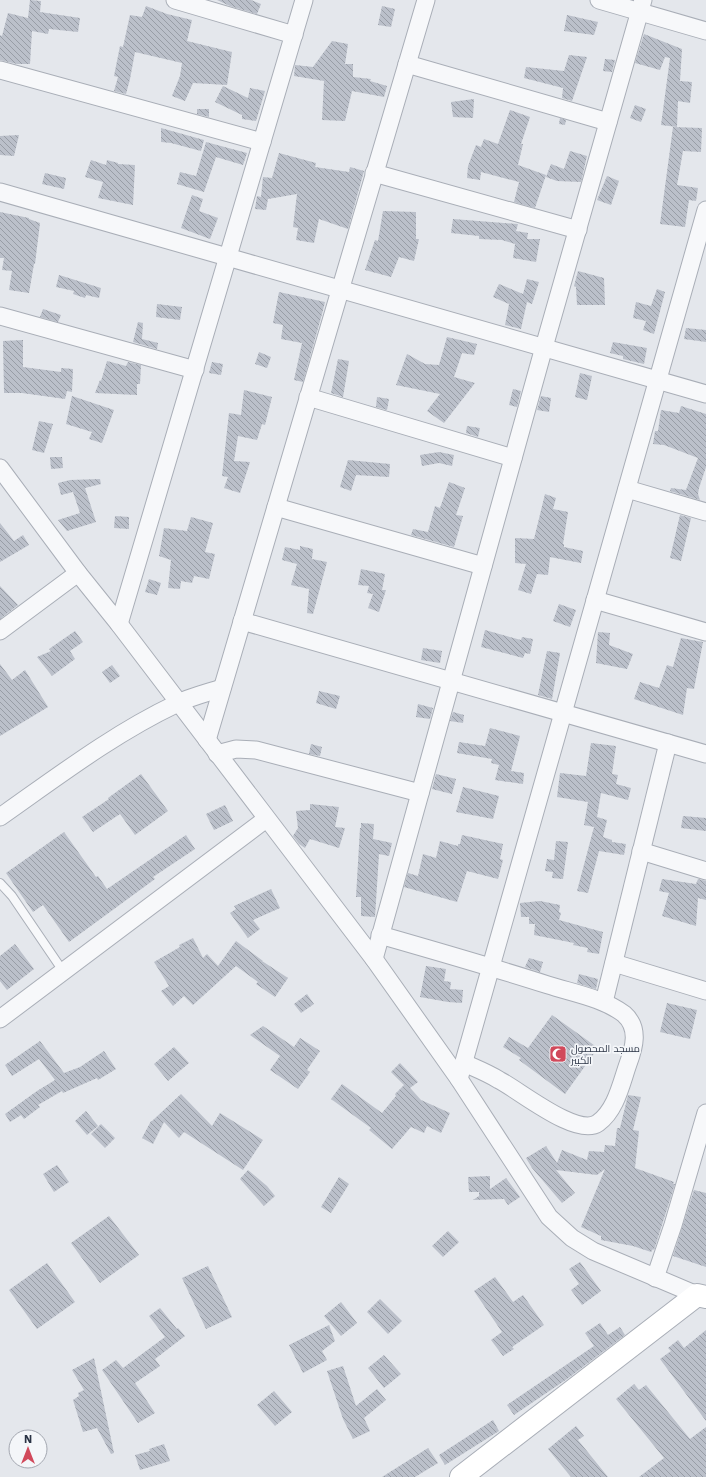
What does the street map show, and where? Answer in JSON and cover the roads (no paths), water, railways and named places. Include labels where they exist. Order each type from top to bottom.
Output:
[{"type":"main road","points":[[461,1477],[702,1296]]},
{"type":"street","points":[[175,0],[294,35]]},
{"type":"street","points":[[119,624],[304,0]]},
{"type":"street","points":[[207,740],[426,0]]},
{"type":"street","points":[[599,0],[642,6],[706,31]]},
{"type":"street","points":[[374,958],[544,347],[642,6]]},
{"type":"street","points":[[407,64],[608,122]]},
{"type":"street","points":[[0,70],[262,142]]},
{"type":"street","points":[[374,173],[578,230]]},
{"type":"street","points":[[0,192],[706,394]]},
{"type":"street","points":[[461,1071],[706,210]]},
{"type":"street","points":[[0,316],[195,370]]},
{"type":"street","points":[[308,397],[513,458]]},
{"type":"street","points":[[0,468],[5,487],[119,624],[266,819],[461,1071],[548,1217],[572,1238],[593,1251],[655,1278],[702,1296]]},
{"type":"street","points":[[627,489],[706,512]]},
{"type":"street","points":[[276,506],[483,566]]},
{"type":"street","points":[[0,631],[78,573]]},
{"type":"street","points":[[595,600],[706,632]]},
{"type":"street","points":[[242,621],[706,754]]},
{"type":"street","points":[[0,817],[101,746],[178,703],[222,688]]},
{"type":"street","points":[[604,1002],[668,743]]},
{"type":"street","points":[[217,754],[236,749],[256,750],[420,793]]},
{"type":"street","points":[[0,1019],[266,819]]},
{"type":"street","points":[[641,851],[706,871]]},
{"type":"street","points":[[380,935],[604,1002],[625,1015],[633,1026],[635,1038],[615,1100],[605,1116],[597,1124],[589,1126],[577,1125],[543,1108],[498,1079],[461,1071]]},
{"type":"street","points":[[614,963],[706,991]]},
{"type":"street","points":[[655,1278],[673,1225],[706,1113]]},
{"type":"lane","points":[[0,883],[12,896],[63,972]]},
{"type":"place","name":"مسجد المحصول الكبير","points":[[558,1054]]}]
